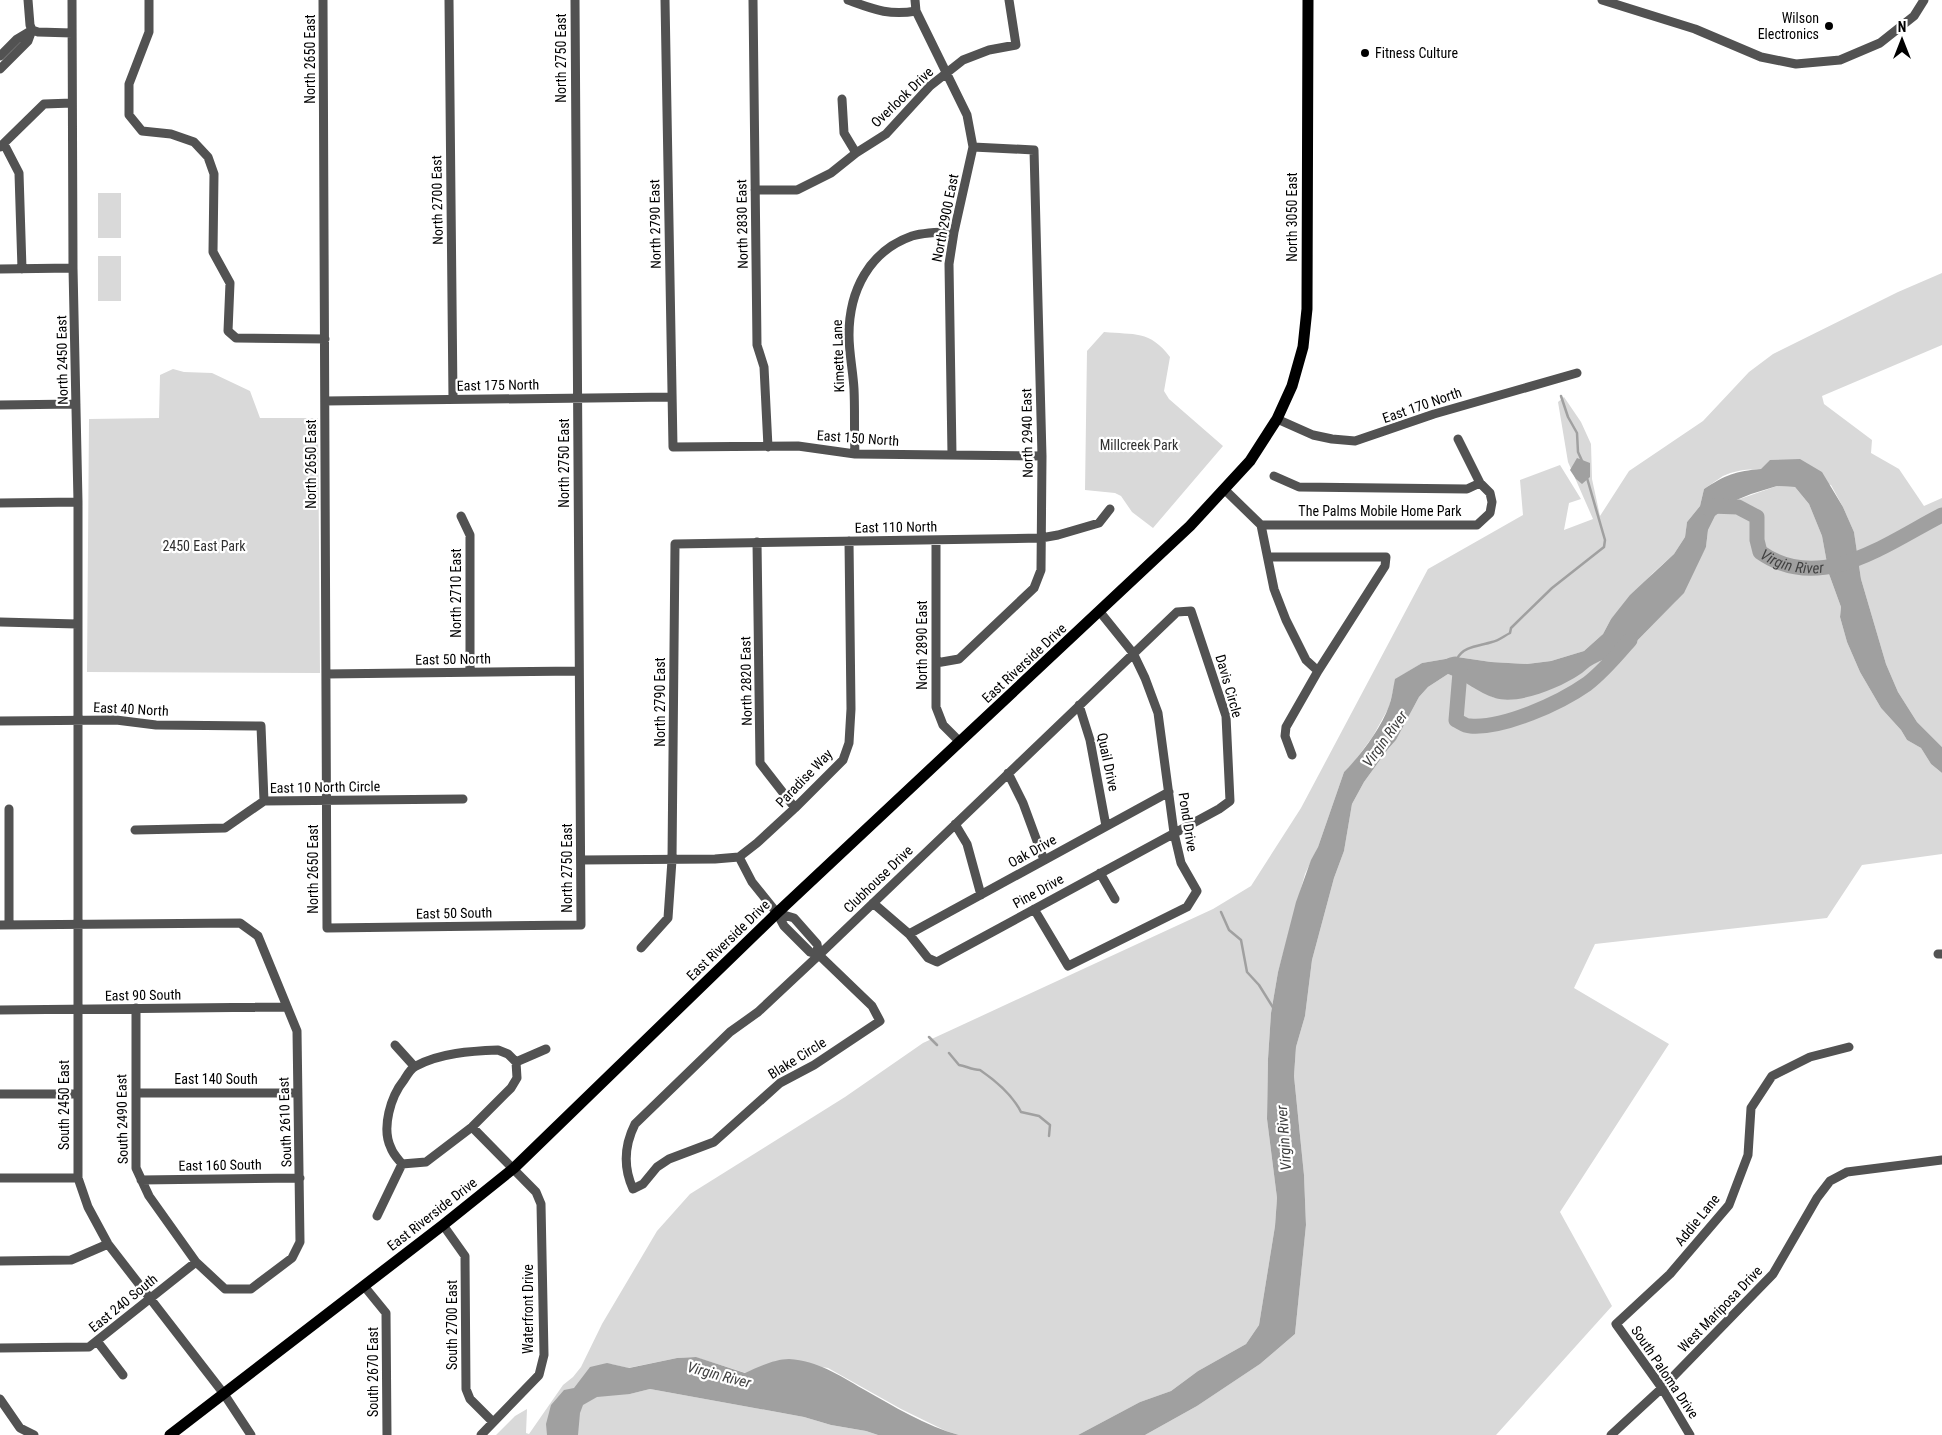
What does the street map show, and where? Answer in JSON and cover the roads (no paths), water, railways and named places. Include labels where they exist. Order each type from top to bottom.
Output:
[{"type":"main road","name":"North 3050 East","points":[[1274,423],[1292,386],[1303,346],[1307,309],[1308,0]]},
{"type":"main road","name":"East Riverside Drive","points":[[170,1435],[514,1168],[778,913],[1190,526],[1250,461],[1274,423]]},
{"type":"street","points":[[0,69],[28,41],[32,30],[28,0]]},
{"type":"street","name":"North 2450 East","points":[[72,0],[73,268],[78,502],[77,720]]},
{"type":"street","points":[[149,0],[149,32],[128,84],[128,115],[142,131],[171,134],[194,142],[208,158],[214,174],[213,252],[230,283],[228,331],[236,338],[325,338]]},
{"type":"street","name":"North 2650 East","points":[[323,0],[327,928]]},
{"type":"street","name":"North 2700 East","points":[[449,0],[453,399]]},
{"type":"street","name":"North 2750 East","points":[[575,0],[581,926]]},
{"type":"street","name":"North 2790 East","points":[[665,0],[673,447]]},
{"type":"street","name":"North 2830 East","points":[[753,0],[757,345],[764,367],[768,447]]},
{"type":"street","points":[[848,0],[876,10],[900,14],[916,11]]},
{"type":"street","name":"North 2900 East","points":[[915,0],[916,11],[967,115],[973,147],[954,232],[949,264],[952,455]]},
{"type":"street","name":"Overlook Drive","points":[[755,190],[797,190],[831,173],[886,134],[930,86],[963,60],[989,50],[1016,45],[1009,0]]},
{"type":"street","points":[[1602,0],[1695,29],[1761,57],[1796,64],[1840,60],[1880,43],[1914,16],[1924,0]]},
{"type":"street","points":[[0,56],[17,39],[32,30],[38,32],[72,33]]},
{"type":"street","points":[[842,99],[844,133],[856,154]]},
{"type":"street","points":[[22,268],[19,173],[2,145],[44,104],[72,103]]},
{"type":"street","name":"North 2940 East","points":[[936,663],[960,659],[1034,588],[1041,570],[1042,456],[1034,150],[973,147]]},
{"type":"street","name":"Kimette Lane","points":[[855,454],[854,388],[849,336],[850,312],[857,288],[868,266],[881,253],[898,242],[913,236],[929,233],[954,232]]},
{"type":"street","points":[[0,269],[73,268]]},
{"type":"street","name":"East 170 North","points":[[1274,423],[1313,435],[1355,441],[1471,402],[1577,373]]},
{"type":"street","name":"East 175 North","points":[[325,401],[672,397]]},
{"type":"street","points":[[0,405],[76,404]]},
{"type":"street","name":"The Palms Mobile Home Park","points":[[1261,525],[1477,525],[1490,513],[1492,502],[1490,493],[1480,483],[1458,439]]},
{"type":"street","name":"East 150 North","points":[[673,447],[798,446],[855,454],[1042,456]]},
{"type":"street","name":"The Palms Mobile Home Park","points":[[1274,476],[1299,487],[1467,489],[1480,483]]},
{"type":"street","points":[[1224,489],[1261,525],[1274,589],[1286,620],[1306,660],[1318,671]]},
{"type":"street","points":[[0,503],[78,502]]},
{"type":"street","name":"East 110 North","points":[[675,544],[1041,538],[1100,523],[1110,509]]},
{"type":"street","name":"North 2710 East","points":[[461,516],[470,535],[470,672]]},
{"type":"street","name":"North 2890 East","points":[[936,540],[936,707],[943,725],[960,742]]},
{"type":"street","name":"North 2820 East","points":[[757,542],[760,763],[796,808]]},
{"type":"street","name":"Paradise Way","points":[[581,860],[715,860],[739,856],[757,843],[796,808],[843,760],[849,743],[851,709],[849,542]]},
{"type":"street","name":"North 2790 East","points":[[641,948],[668,918],[672,860],[675,544]]},
{"type":"street","points":[[1268,557],[1386,557],[1385,566],[1318,671],[1286,727],[1285,736],[1292,756]]},
{"type":"street","name":"Clubhouse Drive","points":[[634,1189],[627,1176],[627,1140],[635,1124],[730,1032],[758,1012],[819,955],[1177,612],[1191,611]]},
{"type":"street","name":"Davis Circle","points":[[1191,611],[1226,716],[1230,801]]},
{"type":"street","name":"Pond Drive","points":[[1034,909],[1068,966],[1187,907],[1198,891],[1181,863],[1174,833],[1158,713],[1133,653],[1100,612]]},
{"type":"street","points":[[0,622],[77,624]]},
{"type":"street","name":"East 50 North","points":[[326,674],[579,672]]},
{"type":"street","name":"Quail Drive","points":[[1079,706],[1090,740],[1106,826]]},
{"type":"street","name":"South 2450 East","points":[[77,720],[78,1178],[88,1207],[108,1244],[224,1394],[251,1435]]},
{"type":"street","name":"East 40 North","points":[[0,721],[116,720],[156,725],[261,726],[264,801]]},
{"type":"street","points":[[1008,773],[1023,803],[1044,860]]},
{"type":"street","name":"Oak Drive","points":[[909,934],[1169,792]]},
{"type":"street","name":"East 10 North Circle","points":[[135,830],[226,828],[264,801],[463,799]]},
{"type":"street","name":"Pine Drive","points":[[873,903],[909,934],[928,958],[937,962],[1219,809],[1230,801]]},
{"type":"street","points":[[9,809],[4,925],[77,924]]},
{"type":"street","points":[[955,824],[968,844],[981,895]]},
{"type":"street","points":[[739,856],[752,882],[778,913],[784,926],[810,952],[819,955]]},
{"type":"street","points":[[1100,873],[1115,899]]},
{"type":"street","name":"South 2610 East","points":[[77,924],[240,923],[258,936],[297,1031],[300,1242],[292,1258],[251,1289],[226,1290]]},
{"type":"street","name":"East 50 South","points":[[327,928],[581,926]]},
{"type":"street","name":"Blake Circle","points":[[634,1189],[643,1184],[657,1168],[670,1159],[714,1142],[780,1082],[814,1065],[880,1021],[872,1006],[819,955]]},
{"type":"street","name":"East 90 South","points":[[0,1010],[287,1007]]},
{"type":"street","name":"South 2490 East","points":[[136,1008],[136,1168],[148,1196],[196,1262],[226,1290]]},
{"type":"street","points":[[395,1044],[414,1066]]},
{"type":"street","name":"Addie Lane","points":[[1616,1324],[1670,1274],[1729,1205],[1748,1155],[1751,1108],[1772,1076],[1810,1057],[1849,1048]]},
{"type":"street","points":[[516,1062],[546,1049]]},
{"type":"street","points":[[498,1050],[508,1054],[516,1062],[517,1078],[511,1088],[472,1127],[426,1162],[402,1164],[390,1147],[387,1127],[389,1109],[395,1091],[414,1066],[437,1058],[476,1051],[498,1050]]},
{"type":"street","name":"East 140 South","points":[[136,1093],[297,1093]]},
{"type":"street","points":[[0,1094],[77,1094]]},
{"type":"street","name":"Waterfront Drive","points":[[472,1127],[536,1192],[541,1204],[544,1355],[539,1375],[481,1435]]},
{"type":"street","name":"West Mariposa Drive","points":[[1611,1435],[1662,1388],[1773,1274],[1817,1198],[1830,1181],[1847,1172],[1942,1160]]},
{"type":"street","points":[[377,1216],[402,1164]]},
{"type":"street","points":[[0,1178],[78,1178]]},
{"type":"street","name":"East 160 South","points":[[141,1180],[300,1178]]},
{"type":"street","name":"South 2700 East","points":[[443,1225],[465,1256],[466,1389],[470,1399],[493,1422]]},
{"type":"street","points":[[0,1261],[72,1260],[108,1244]]},
{"type":"street","name":"East 240 South","points":[[0,1348],[89,1347],[196,1262]]},
{"type":"street","name":"South 2670 East","points":[[364,1286],[386,1313],[387,1435]]},
{"type":"street","name":"South Paloma Drive","points":[[1616,1324],[1662,1388],[1690,1435]]},
{"type":"street","points":[[97,1341],[123,1375]]},
{"type":"street","points":[[0,1399],[20,1428],[34,1435]]},
{"type":"water","points":[[1577,458],[1590,463],[1590,477],[1582,484],[1570,470]]},
{"type":"water","points":[[1800,459],[1822,472],[1843,507],[1854,532],[1861,579],[1886,664],[1898,692],[1917,722],[1942,747],[1942,773],[1931,764],[1921,748],[1907,740],[1901,730],[1881,708],[1860,672],[1847,642],[1840,617],[1841,607],[1829,574],[1822,536],[1809,504],[1795,487],[1777,486],[1751,494],[1734,501],[1715,516],[1708,530],[1706,547],[1684,593],[1629,649],[1594,664],[1561,685],[1527,697],[1505,700],[1495,698],[1448,674],[1428,687],[1419,697],[1396,740],[1364,782],[1352,804],[1344,851],[1334,878],[1312,960],[1305,1016],[1296,1047],[1294,1076],[1304,1175],[1306,1225],[1295,1334],[1260,1364],[1197,1406],[1145,1435],[1078,1435],[1140,1402],[1171,1391],[1198,1371],[1246,1344],[1259,1325],[1275,1226],[1277,1198],[1267,1119],[1271,1013],[1278,972],[1296,902],[1311,860],[1318,847],[1344,772],[1364,749],[1381,723],[1390,703],[1395,679],[1422,663],[1457,657],[1491,662],[1527,664],[1551,661],[1584,651],[1603,634],[1611,619],[1630,595],[1674,554],[1685,537],[1687,522],[1700,506],[1704,489],[1731,474],[1761,469],[1770,460]]},
{"type":"water","points":[[696,1357],[745,1373],[778,1360],[800,1360],[837,1374],[922,1421],[959,1435],[878,1435],[804,1417],[650,1389],[630,1394],[597,1397],[583,1405],[580,1413],[578,1435],[547,1435],[546,1424],[551,1405],[564,1390],[574,1388],[590,1367],[607,1363],[629,1368],[677,1358]]},
{"type":"waterway","points":[[1561,396],[1568,417],[1577,433],[1578,452],[1583,463]]},
{"type":"waterway","points":[[1457,659],[1463,651],[1499,640],[1510,633],[1511,628],[1552,588],[1604,547],[1605,540],[1587,478]]},
{"type":"waterway","name":"Virgin River","points":[[1709,509],[1711,506],[1738,507],[1757,517],[1757,540],[1760,552],[1783,564],[1806,568],[1830,567],[1853,560],[1899,539],[1942,515]]},
{"type":"waterway","name":"Virgin River","points":[[1451,665],[1455,664],[1460,672],[1456,720],[1468,726],[1483,726],[1531,713],[1576,691],[1599,674],[1630,640]]},
{"type":"waterway","points":[[1221,912],[1229,930],[1241,940],[1247,972],[1259,985],[1274,1009]]},
{"type":"waterway","points":[[929,1037],[937,1045]]},
{"type":"waterway","points":[[949,1053],[959,1065],[980,1070],[1003,1088],[1021,1112],[1039,1116],[1050,1125],[1049,1136]]},
{"type":"place","name":"Wilson Electronics","points":[[1829,26]]},
{"type":"place","name":"Fitness Culture","points":[[1365,53]]},
{"type":"park label","name":"Millcreek Park","points":[[1139,445]]},
{"type":"park label","name":"2450 East Park","points":[[204,546]]}]
